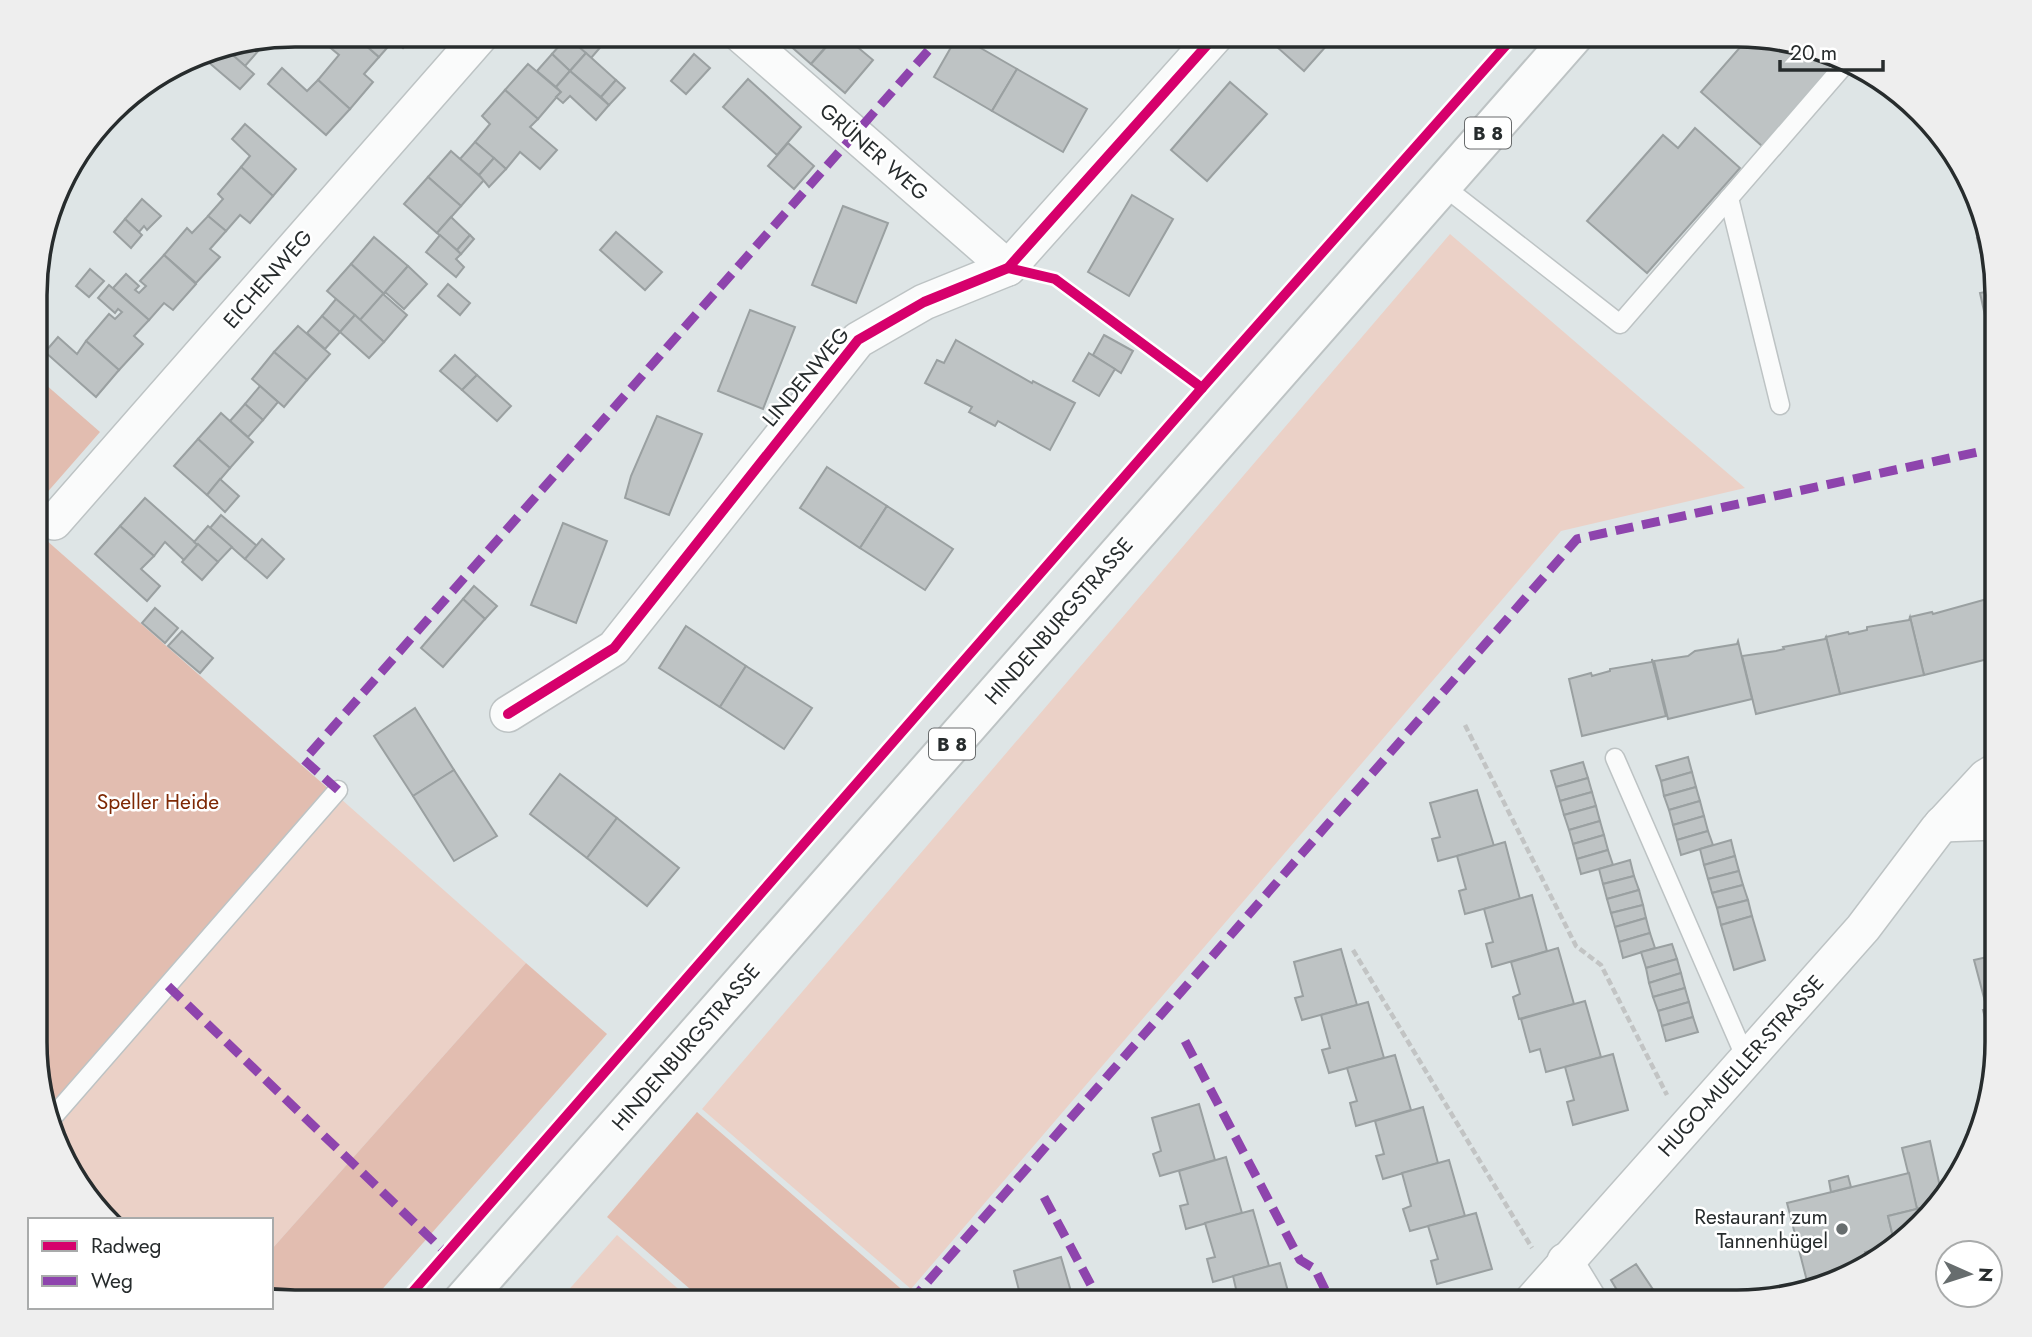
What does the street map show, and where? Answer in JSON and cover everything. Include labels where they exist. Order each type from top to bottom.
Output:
[{"type":"main road","name":"HINDENBURGSTRASSE","points":[[473,1290],[1563,47]]},
{"type":"street","name":"EICHENWEG","points":[[54,522],[470,47]]},
{"type":"street","name":"GRÜNER WEG","points":[[755,47],[1008,268]]},
{"type":"street","name":"LINDENWEG","points":[[508,714],[614,648],[858,340],[924,302],[1008,268],[1205,47]]},
{"type":"street","name":"HUGO-MUELLER-STRASSE","points":[[1549,1280],[1863,928],[1942,824],[1985,778]]},
{"type":"street","points":[[1942,824],[1985,822]]},
{"type":"street","points":[[1549,1280],[1569,1290]]},
{"type":"lane","points":[[1442,185],[1620,324],[1840,70]]},
{"type":"lane","points":[[1729,198],[1780,405]]},
{"type":"lane","points":[[1615,758],[1747,1061]]},
{"type":"lane","points":[[58,1112],[338,790]]},
{"type":"path","points":[[1465,725],[1576,946],[1601,965],[1685,1130]]},
{"type":"path","points":[[1353,950],[1549,1280]]},
{"type":"shaded area","points":[[1450,234],[1745,488],[1561,531],[911,1289],[702,1109]]},
{"type":"shaded area","points":[[341,799],[526,963],[273,1248],[273,1218],[121,1218],[89,1179],[59,1118]]},
{"type":"shaded area","points":[[617,1235],[679,1290],[569,1290]]},
{"type":"green space","points":[[47,386],[100,432],[47,493]]},
{"type":"green space","name":"Speller Heide","points":[[47,541],[331,791],[55,1103],[49,1074],[47,1041]]},
{"type":"green space","points":[[526,963],[607,1034],[382,1290],[273,1289],[273,1248]]},
{"type":"green space","points":[[697,1112],[902,1290],[691,1290],[607,1217]]},
{"type":"building","points":[[329,47],[368,47],[379,57],[364,74],[373,82],[350,109],[318,80],[339,55]]},
{"type":"building","points":[[368,47],[388,47],[379,57]]},
{"type":"building","points":[[558,47],[579,47],[586,53],[570,71],[552,54]]},
{"type":"building","points":[[579,47],[601,47],[591,58]]},
{"type":"building","points":[[792,47],[826,47],[811,64]]},
{"type":"building","points":[[826,47],[857,47],[873,60],[845,93],[811,64]]},
{"type":"building","points":[[951,47],[979,47],[1017,69],[992,111],[934,77]]},
{"type":"building","points":[[1277,47],[1325,47],[1304,71]]},
{"type":"building","points":[[1740,47],[1785,52],[1832,66],[1762,146],[1701,92]]},
{"type":"building","points":[[259,50],[245,66],[233,55]]},
{"type":"building","points":[[586,53],[616,80],[601,97],[570,71]]},
{"type":"building","points":[[552,54],[570,71],[556,87],[537,71]]},
{"type":"building","points":[[694,54],[710,68],[686,94],[671,81]]},
{"type":"building","points":[[233,55],[254,74],[240,89],[209,63]]},
{"type":"building","points":[[528,64],[561,92],[538,119],[505,90]]},
{"type":"building","points":[[282,68],[307,91],[318,80],[350,109],[326,135],[268,84]]},
{"type":"building","points":[[1017,69],[1087,109],[1063,152],[992,111]]},
{"type":"building","points":[[570,71],[609,105],[596,120],[570,96],[563,103],[556,97],[561,92],[556,87]]},
{"type":"building","points":[[748,79],[801,127],[777,155],[723,107]]},
{"type":"building","points":[[616,80],[625,88],[609,105],[601,97]]},
{"type":"building","points":[[1230,82],[1267,114],[1207,181],[1171,150]]},
{"type":"building","points":[[505,90],[538,119],[530,127],[557,150],[540,169],[520,152],[506,169],[475,142],[490,124],[482,116]]},
{"type":"building","points":[[245,124],[296,169],[273,196],[241,167],[250,156],[232,139]]},
{"type":"building","points":[[1695,128],[1740,168],[1647,273],[1587,221],[1663,135],[1678,148]]},
{"type":"building","points":[[475,142],[494,158],[479,175],[460,159]]},
{"type":"building","points":[[788,143],[814,166],[794,189],[768,166]]},
{"type":"building","points":[[451,151],[484,180],[461,206],[428,177]]},
{"type":"building","points":[[494,158],[506,169],[489,187],[479,175]]},
{"type":"building","points":[[241,167],[273,196],[250,223],[240,215],[226,231],[208,216],[223,199],[218,194]]},
{"type":"building","points":[[428,177],[461,206],[437,233],[404,204]]},
{"type":"building","points":[[1132,195],[1173,219],[1129,296],[1088,272]]},
{"type":"building","points":[[142,199],[161,216],[147,230],[144,226],[139,232],[125,219]]},
{"type":"building","points":[[843,206],[888,223],[856,303],[812,285]]},
{"type":"building","points":[[208,216],[226,231],[210,249],[220,257],[196,283],[164,255],[187,228],[192,233]]},
{"type":"building","points":[[451,217],[470,235],[457,250],[437,233]]},
{"type":"building","points":[[125,219],[142,235],[131,248],[114,232]]},
{"type":"building","points":[[616,232],[662,272],[645,290],[600,250]]},
{"type":"building","points":[[440,235],[461,254],[456,259],[464,267],[456,277],[426,252]]},
{"type":"building","points":[[470,235],[474,239],[461,254],[457,250]]},
{"type":"building","points":[[374,237],[408,266],[384,294],[351,264]]},
{"type":"building","points":[[164,255],[196,284],[173,310],[164,303],[149,320],[113,288],[126,274],[139,286],[135,290],[139,293],[146,286],[140,281]]},
{"type":"building","points":[[351,264],[384,294],[360,320],[327,291]]},
{"type":"building","points":[[408,266],[427,284],[404,309],[385,292]]},
{"type":"building","points":[[90,269],[104,281],[89,297],[76,286]]},
{"type":"building","points":[[448,284],[470,303],[460,315],[438,296]]},
{"type":"building","points":[[109,285],[149,320],[134,336],[143,344],[119,370],[86,341],[109,314],[115,319],[122,312],[118,309],[115,313],[98,298]]},
{"type":"building","points":[[1984,292],[1984,311],[1980,293]]},
{"type":"building","points":[[383,294],[407,315],[384,342],[360,320]]},
{"type":"building","points":[[336,299],[355,315],[340,332],[322,316]]},
{"type":"building","points":[[750,310],[795,327],[763,409],[718,391]]},
{"type":"building","points":[[355,315],[384,342],[369,358],[340,332]]},
{"type":"building","points":[[322,316],[340,332],[325,349],[307,333]]},
{"type":"building","points":[[298,326],[330,354],[307,380],[274,352]]},
{"type":"building","points":[[1104,335],[1133,351],[1121,373],[1093,355]]},
{"type":"building","points":[[58,337],[77,354],[86,341],[119,370],[96,397],[47,354],[47,350]]},
{"type":"building","points":[[956,340],[1032,383],[1033,381],[1075,403],[1050,450],[998,421],[995,426],[969,412],[972,407],[925,383],[937,360],[944,363]]},
{"type":"building","points":[[274,352],[307,380],[284,407],[252,379]]},
{"type":"building","points":[[1089,353],[1115,369],[1099,396],[1073,381]]},
{"type":"building","points":[[455,355],[477,375],[462,390],[440,371]]},
{"type":"building","points":[[477,375],[511,406],[497,421],[462,390]]},
{"type":"building","points":[[260,386],[278,402],[263,420],[245,404]]},
{"type":"building","points":[[245,404],[263,420],[248,437],[230,421]]},
{"type":"building","points":[[221,413],[253,442],[230,468],[198,439]]},
{"type":"building","points":[[657,416],[702,434],[669,515],[625,498],[631,476]]},
{"type":"building","points":[[198,439],[230,468],[207,495],[174,466]]},
{"type":"building","points":[[827,467],[887,506],[860,548],[800,508]]},
{"type":"building","points":[[220,479],[239,496],[225,512],[207,495]]},
{"type":"building","points":[[145,498],[198,545],[184,560],[165,542],[154,556],[120,526]]},
{"type":"building","points":[[887,506],[953,549],[925,590],[860,548]]},
{"type":"building","points":[[221,515],[257,546],[245,559],[210,528]]},
{"type":"building","points":[[563,523],[607,541],[576,623],[531,605]]},
{"type":"building","points":[[120,526],[154,556],[141,569],[160,586],[147,601],[95,554]]},
{"type":"building","points":[[208,526],[232,547],[218,562],[194,542]]},
{"type":"building","points":[[262,539],[284,559],[267,578],[245,559]]},
{"type":"building","points":[[198,544],[218,562],[202,580],[182,562]]},
{"type":"building","points":[[474,586],[497,606],[485,619],[463,599]]},
{"type":"building","points":[[463,599],[485,619],[443,667],[421,648]]},
{"type":"building","points":[[1984,600],[1984,660],[1924,675],[1910,617],[1932,612],[1933,614]]},
{"type":"building","points":[[155,608],[178,628],[165,643],[142,623]]},
{"type":"building","points":[[1910,617],[1924,675],[1840,694],[1826,637],[1909,620]]},
{"type":"building","points":[[686,626],[746,666],[720,707],[659,668]]},
{"type":"building","points":[[182,631],[213,658],[200,673],[168,646]]},
{"type":"building","points":[[1826,637],[1840,694],[1756,714],[1742,656],[1776,651]]},
{"type":"building","points":[[1738,641],[1752,699],[1668,719],[1654,661],[1688,656],[1695,651],[1737,644]]},
{"type":"building","points":[[1652,659],[1666,716],[1582,736],[1569,679],[1652,662]]},
{"type":"building","points":[[746,666],[812,708],[784,749],[720,707]]},
{"type":"building","points":[[415,708],[454,770],[413,796],[374,736]]},
{"type":"building","points":[[1688,757],[1692,772],[1661,781],[1656,766]]},
{"type":"building","points":[[1583,762],[1588,778],[1556,787],[1551,771]]},
{"type":"building","points":[[454,770],[497,836],[454,861],[413,796]]},
{"type":"building","points":[[1692,772],[1696,787],[1664,796],[1661,781]]},
{"type":"building","points":[[560,774],[617,818],[587,858],[530,814]]},
{"type":"building","points":[[1588,778],[1592,792],[1560,801],[1556,787]]},
{"type":"building","points":[[1696,787],[1700,801],[1669,810],[1664,796]]},
{"type":"building","points":[[1477,790],[1494,846],[1438,861],[1432,839],[1440,837],[1430,803]]},
{"type":"building","points":[[1592,792],[1596,806],[1564,815],[1560,801]]},
{"type":"building","points":[[1700,801],[1704,816],[1673,825],[1669,810]]},
{"type":"building","points":[[1596,806],[1600,821],[1569,830],[1564,815]]},
{"type":"building","points":[[1704,816],[1708,831],[1677,840],[1673,825]]},
{"type":"building","points":[[617,818],[679,868],[647,906],[587,858]]},
{"type":"building","points":[[1600,821],[1604,835],[1573,844],[1569,830]]},
{"type":"building","points":[[1708,831],[1713,845],[1681,855],[1677,840]]},
{"type":"building","points":[[1604,835],[1608,850],[1577,859],[1573,844]]},
{"type":"building","points":[[1731,840],[1735,856],[1704,865],[1700,849]]},
{"type":"building","points":[[1505,842],[1520,899],[1465,914],[1459,891],[1466,889],[1457,856]]},
{"type":"building","points":[[1608,850],[1613,865],[1581,874],[1577,859]]},
{"type":"building","points":[[1735,856],[1739,871],[1708,879],[1704,865]]},
{"type":"building","points":[[1630,860],[1634,876],[1603,884],[1599,869]]},
{"type":"building","points":[[1739,871],[1743,885],[1712,893],[1708,879]]},
{"type":"building","points":[[1634,876],[1639,890],[1607,899],[1603,884]]},
{"type":"building","points":[[1743,885],[1748,900],[1717,908],[1712,893]]},
{"type":"building","points":[[1639,890],[1643,905],[1611,913],[1607,899]]},
{"type":"building","points":[[1532,895],[1547,951],[1492,967],[1486,944],[1493,942],[1484,909]]},
{"type":"building","points":[[1748,900],[1752,916],[1721,925],[1717,908]]},
{"type":"building","points":[[1643,905],[1646,918],[1615,927],[1611,913]]},
{"type":"building","points":[[1752,916],[1765,960],[1734,970],[1721,925]]},
{"type":"building","points":[[1646,918],[1650,933],[1619,942],[1615,927]]},
{"type":"building","points":[[1650,933],[1655,948],[1623,958],[1619,942]]},
{"type":"building","points":[[1672,944],[1677,959],[1646,968],[1641,952]]},
{"type":"building","points":[[1558,948],[1574,1004],[1519,1019],[1513,997],[1520,994],[1511,962]]},
{"type":"building","points":[[1341,949],[1357,1005],[1302,1020],[1295,998],[1303,996],[1294,962]]},
{"type":"building","points":[[1985,958],[1985,1001],[1974,960]]},
{"type":"building","points":[[1677,959],[1681,973],[1649,983],[1646,968]]},
{"type":"building","points":[[1681,973],[1685,988],[1653,997],[1649,983]]},
{"type":"building","points":[[1685,988],[1689,1002],[1658,1011],[1653,997]]},
{"type":"building","points":[[1585,1001],[1601,1057],[1546,1072],[1540,1049],[1530,1052],[1521,1019]]},
{"type":"building","points":[[1368,1002],[1384,1058],[1329,1073],[1322,1050],[1330,1048],[1321,1015]]},
{"type":"building","points":[[1689,1002],[1693,1017],[1662,1026],[1658,1011]]},
{"type":"building","points":[[1693,1017],[1698,1032],[1666,1041],[1662,1026]]},
{"type":"building","points":[[1613,1054],[1628,1110],[1573,1125],[1567,1102],[1574,1100],[1565,1067]]},
{"type":"building","points":[[1395,1055],[1411,1110],[1356,1126],[1350,1103],[1357,1101],[1347,1068]]},
{"type":"building","points":[[1199,1104],[1215,1160],[1160,1176],[1153,1154],[1161,1151],[1152,1118]]},
{"type":"building","points":[[1423,1107],[1438,1163],[1383,1179],[1376,1156],[1384,1154],[1375,1121]]},
{"type":"building","points":[[1930,1141],[1939,1184],[1920,1208],[1917,1209],[1902,1148]]},
{"type":"building","points":[[1226,1157],[1242,1213],[1186,1229],[1180,1206],[1188,1204],[1179,1171]]},
{"type":"building","points":[[1449,1160],[1465,1216],[1410,1231],[1403,1209],[1411,1206],[1402,1173]]},
{"type":"building","name":"Restaurant zum Tannenhügel","points":[[1909,1173],[1917,1209],[1888,1216],[1892,1234],[1874,1248],[1846,1264],[1807,1280],[1787,1203]]},
{"type":"building","points":[[1848,1176],[1851,1187],[1831,1192],[1829,1181]]},
{"type":"building","points":[[1920,1208],[1892,1234],[1888,1216]]},
{"type":"building","points":[[1253,1210],[1269,1266],[1213,1282],[1207,1259],[1215,1257],[1205,1223]]},
{"type":"building","points":[[1476,1213],[1492,1269],[1437,1284],[1431,1261],[1438,1259],[1428,1226]]},
{"type":"building","points":[[1061,1257],[1071,1290],[1019,1290],[1014,1271]]},
{"type":"building","points":[[1280,1263],[1288,1290],[1236,1290],[1233,1276]]},
{"type":"building","points":[[1636,1264],[1653,1290],[1617,1290],[1611,1280]]},
{"type":"marked path","points":[[338,790],[304,760],[931,47]]},
{"type":"marked path","points":[[920,1290],[1577,539],[1984,451]]},
{"type":"marked path","points":[[168,986],[447,1254]]},
{"type":"marked path","points":[[1185,1041],[1300,1260],[1315,1269],[1325,1290]]},
{"type":"marked path","points":[[1044,1197],[1094,1290]]},
{"type":"cycle path","points":[[508,714],[614,648],[858,340],[924,302],[1008,268],[1205,47]]},
{"type":"cycle path","points":[[414,1290],[1202,388],[1504,47]]},
{"type":"cycle path","points":[[1008,268],[1055,279],[1202,388]]},
{"type":"place","name":"Restaurant zum Tannenhügel","points":[[1842,1229]]}]
